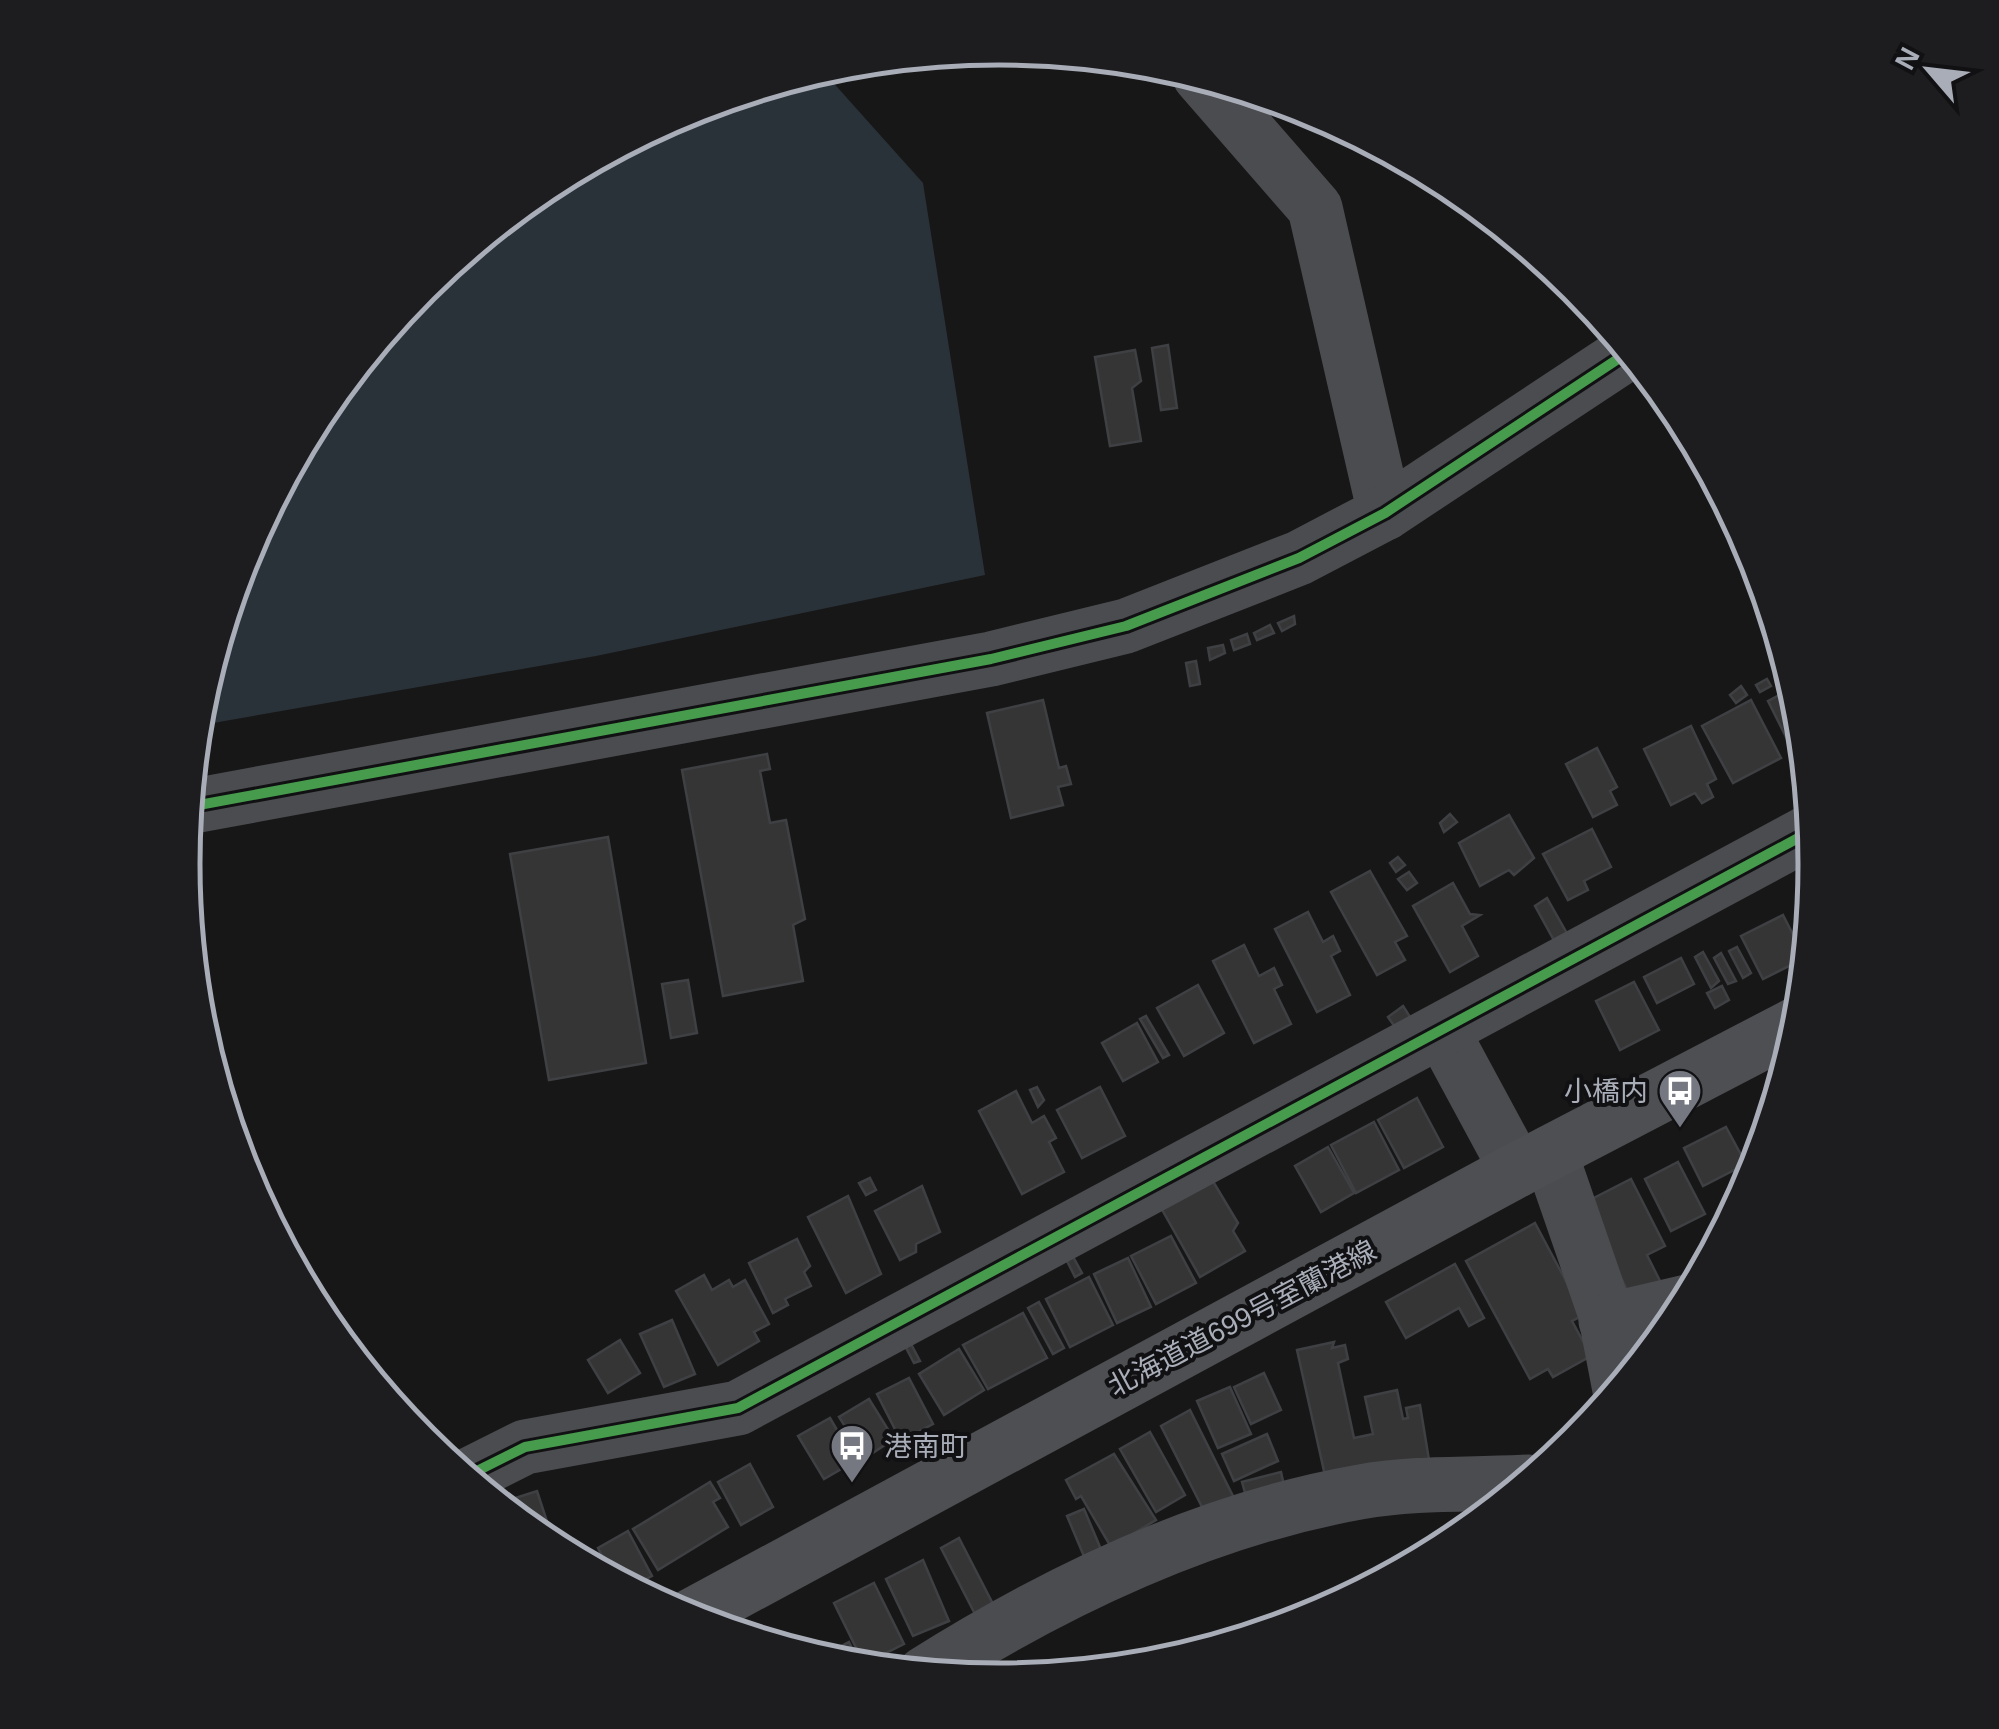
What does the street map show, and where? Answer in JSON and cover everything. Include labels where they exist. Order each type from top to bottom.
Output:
[{"type":"main road","name":"北海道道699号室蘭港線","points":[[707,1608],[1534,1161],[1781,1032]]},
{"type":"street","points":[[1217,95],[1315,208],[1385,514]]},
{"type":"street","points":[[203,804],[992,660],[1126,626],[1299,558],[1385,514],[1618,359]]},
{"type":"street","points":[[478,1470],[526,1447],[738,1408],[1798,838]]},
{"type":"street","points":[[1442,1031],[1534,1161],[1606,1321],[1616,1373]]},
{"type":"street","points":[[1606,1321],[1665,1307]]},
{"type":"street","points":[[943,1662],[1014,1617],[1174,1547],[1272,1511],[1364,1491],[1506,1483]]},
{"type":"shaded area","points":[[833,83],[923,183],[985,575],[596,656],[213,723],[242,608],[282,511],[335,420],[365,378],[434,299],[513,230],[555,200],[646,147],[743,107]]},
{"type":"building","points":[[1168,345],[1177,408],[1161,410],[1152,348]]},
{"type":"building","points":[[1135,350],[1141,381],[1132,388],[1141,441],[1110,446],[1095,357]]},
{"type":"building","points":[[1294,616],[1295,624],[1282,631],[1278,623]]},
{"type":"building","points":[[1270,625],[1274,633],[1257,640],[1254,633]]},
{"type":"building","points":[[1247,634],[1250,644],[1234,650],[1231,640]]},
{"type":"building","points":[[1223,645],[1225,653],[1210,660],[1208,648]]},
{"type":"building","points":[[1196,661],[1200,684],[1190,686],[1186,663]]},
{"type":"building","points":[[1767,679],[1771,686],[1760,692],[1756,685]]},
{"type":"building","points":[[1741,686],[1747,695],[1736,703],[1730,695]]},
{"type":"building","points":[[1781,694],[1789,744],[1768,701]]},
{"type":"building","points":[[1043,700],[1059,768],[1066,766],[1071,784],[1058,787],[1063,805],[1011,818],[987,713]]},
{"type":"building","points":[[1751,700],[1781,758],[1733,783],[1702,726]]},
{"type":"building","points":[[1691,726],[1716,779],[1707,784],[1713,797],[1702,803],[1695,793],[1671,805],[1644,749]]},
{"type":"building","points":[[1597,748],[1617,787],[1610,791],[1617,805],[1593,817],[1566,764]]},
{"type":"building","points":[[767,754],[770,769],[760,771],[770,823],[786,820],[805,919],[793,925],[803,981],[723,996],[682,770]]},
{"type":"building","points":[[1450,814],[1457,822],[1444,832],[1440,823]]},
{"type":"building","points":[[1509,815],[1534,858],[1514,875],[1509,870],[1480,886],[1459,843]]},
{"type":"building","points":[[1592,829],[1611,867],[1584,881],[1588,890],[1568,900],[1543,854]]},
{"type":"building","points":[[608,837],[646,1063],[549,1080],[510,854]]},
{"type":"building","points":[[1398,857],[1405,865],[1396,872],[1390,863]]},
{"type":"building","points":[[1370,871],[1407,936],[1395,942],[1405,960],[1377,975],[1331,892]]},
{"type":"building","points":[[1409,872],[1417,883],[1407,890],[1398,879]]},
{"type":"building","points":[[1453,883],[1470,914],[1480,915],[1462,926],[1478,956],[1450,972],[1413,906]]},
{"type":"building","points":[[1547,898],[1569,937],[1556,944],[1535,906]]},
{"type":"building","points":[[1308,912],[1323,942],[1333,936],[1340,951],[1331,956],[1350,995],[1317,1012],[1275,929]]},
{"type":"building","points":[[1783,915],[1795,938],[1792,964],[1763,979],[1741,936]]},
{"type":"building","points":[[1244,945],[1259,976],[1274,968],[1282,985],[1274,989],[1291,1024],[1254,1043],[1213,961]]},
{"type":"building","points":[[1737,947],[1751,973],[1743,978],[1729,951]]},
{"type":"building","points":[[1703,952],[1719,981],[1711,988],[1695,957]]},
{"type":"building","points":[[1721,953],[1736,981],[1728,984],[1714,958]]},
{"type":"building","points":[[1681,958],[1694,984],[1657,1003],[1644,977]]},
{"type":"building","points":[[688,980],[697,1033],[671,1038],[662,984]]},
{"type":"building","points":[[1634,982],[1659,1030],[1620,1050],[1596,1001]]},
{"type":"building","points":[[1198,985],[1224,1033],[1184,1056],[1157,1008]]},
{"type":"building","points":[[1722,986],[1729,1000],[1715,1008],[1707,993]]},
{"type":"building","points":[[1403,1006],[1412,1020],[1397,1030],[1388,1017]]},
{"type":"building","points":[[1146,1016],[1169,1055],[1163,1058],[1140,1019]]},
{"type":"building","points":[[1137,1023],[1158,1062],[1123,1081],[1102,1043]]},
{"type":"building","points":[[1037,1087],[1044,1100],[1038,1107],[1030,1090]]},
{"type":"building","points":[[1100,1087],[1125,1136],[1082,1158],[1057,1110]]},
{"type":"building","points":[[1016,1091],[1032,1123],[1044,1116],[1056,1138],[1049,1142],[1064,1172],[1022,1194],[979,1111]]},
{"type":"building","points":[[1417,1098],[1443,1147],[1404,1168],[1378,1120]]},
{"type":"building","points":[[1374,1122],[1399,1170],[1356,1193],[1331,1145]]},
{"type":"building","points":[[1726,1127],[1743,1158],[1739,1168],[1703,1186],[1684,1148]]},
{"type":"building","points":[[1328,1147],[1354,1193],[1321,1212],[1295,1166]]},
{"type":"building","points":[[1678,1162],[1705,1214],[1671,1231],[1645,1179]]},
{"type":"building","points":[[870,1178],[876,1190],[866,1195],[859,1183]]},
{"type":"building","points":[[1211,1178],[1238,1223],[1233,1231],[1245,1251],[1200,1277],[1160,1206]]},
{"type":"building","points":[[1631,1179],[1665,1246],[1647,1255],[1663,1287],[1633,1302],[1584,1203]]},
{"type":"building","points":[[922,1186],[940,1232],[916,1244],[916,1252],[900,1260],[875,1211]]},
{"type":"building","points":[[848,1196],[881,1274],[846,1293],[808,1217]]},
{"type":"building","points":[[1535,1223],[1584,1315],[1572,1321],[1591,1356],[1553,1377],[1548,1369],[1530,1379],[1466,1261]]},
{"type":"building","points":[[1171,1236],[1196,1283],[1156,1304],[1131,1256]]},
{"type":"building","points":[[797,1239],[810,1266],[804,1272],[811,1286],[785,1299],[788,1305],[773,1313],[749,1263]]},
{"type":"building","points":[[1071,1253],[1082,1273],[1075,1277],[1065,1257]]},
{"type":"building","points":[[1128,1258],[1151,1307],[1117,1323],[1094,1274]]},
{"type":"building","points":[[1455,1264],[1484,1318],[1469,1326],[1459,1308],[1406,1338],[1386,1302]]},
{"type":"building","points":[[704,1275],[712,1290],[729,1280],[733,1287],[745,1280],[769,1324],[754,1332],[759,1341],[718,1365],[676,1291]]},
{"type":"building","points":[[1089,1277],[1113,1325],[1070,1347],[1046,1299]]},
{"type":"building","points":[[1039,1302],[1064,1348],[1053,1354],[1028,1308]]},
{"type":"building","points":[[1023,1313],[1047,1358],[988,1389],[963,1345]]},
{"type":"building","points":[[672,1320],[695,1374],[664,1387],[640,1334]]},
{"type":"building","points":[[620,1340],[640,1373],[608,1393],[588,1360]]},
{"type":"building","points":[[910,1342],[920,1361],[914,1363],[904,1344]]},
{"type":"building","points":[[1334,1342],[1332,1348],[1345,1345],[1348,1359],[1338,1363],[1354,1438],[1373,1434],[1365,1397],[1397,1390],[1403,1419],[1408,1418],[1406,1408],[1420,1405],[1429,1460],[1326,1480],[1297,1350]]},
{"type":"building","points":[[959,1349],[984,1390],[944,1415],[919,1374]]},
{"type":"building","points":[[1264,1373],[1281,1410],[1251,1424],[1234,1387]]},
{"type":"building","points":[[909,1378],[933,1424],[901,1441],[877,1394]]},
{"type":"building","points":[[1230,1387],[1251,1434],[1218,1448],[1197,1401]]},
{"type":"building","points":[[869,1399],[894,1439],[865,1458],[839,1417]]},
{"type":"building","points":[[1190,1410],[1237,1504],[1203,1509],[1161,1426]]},
{"type":"building","points":[[830,1418],[855,1461],[824,1479],[798,1436]]},
{"type":"building","points":[[1150,1432],[1185,1495],[1156,1512],[1120,1449]]},
{"type":"building","points":[[1267,1434],[1278,1461],[1234,1481],[1222,1454]]},
{"type":"building","points":[[1114,1454],[1156,1520],[1111,1547],[1081,1496],[1076,1499],[1066,1480]]},
{"type":"building","points":[[750,1464],[773,1507],[741,1525],[718,1482]]},
{"type":"building","points":[[1281,1472],[1285,1490],[1247,1500],[1242,1482]]},
{"type":"building","points":[[710,1482],[720,1498],[713,1502],[728,1527],[658,1570],[633,1529]]},
{"type":"building","points":[[537,1491],[548,1524],[513,1499]]},
{"type":"building","points":[[1084,1509],[1103,1554],[1086,1561],[1067,1516]]},
{"type":"building","points":[[628,1531],[652,1576],[643,1580],[604,1559],[598,1548]]},
{"type":"building","points":[[959,1538],[993,1604],[975,1614],[941,1548]]},
{"type":"building","points":[[923,1560],[949,1621],[913,1636],[886,1579]]},
{"type":"building","points":[[874,1583],[904,1644],[882,1655],[858,1651],[834,1603]]},
{"type":"cycle path","points":[[203,804],[991,659],[1126,626],[1299,558],[1385,513],[1618,359]]},
{"type":"cycle path","points":[[478,1471],[525,1447],[738,1408],[1798,838]]},
{"type":"place","name":"小橋内","points":[[1680,1129]]},
{"type":"place","name":"港南町","points":[[852,1484]]}]
